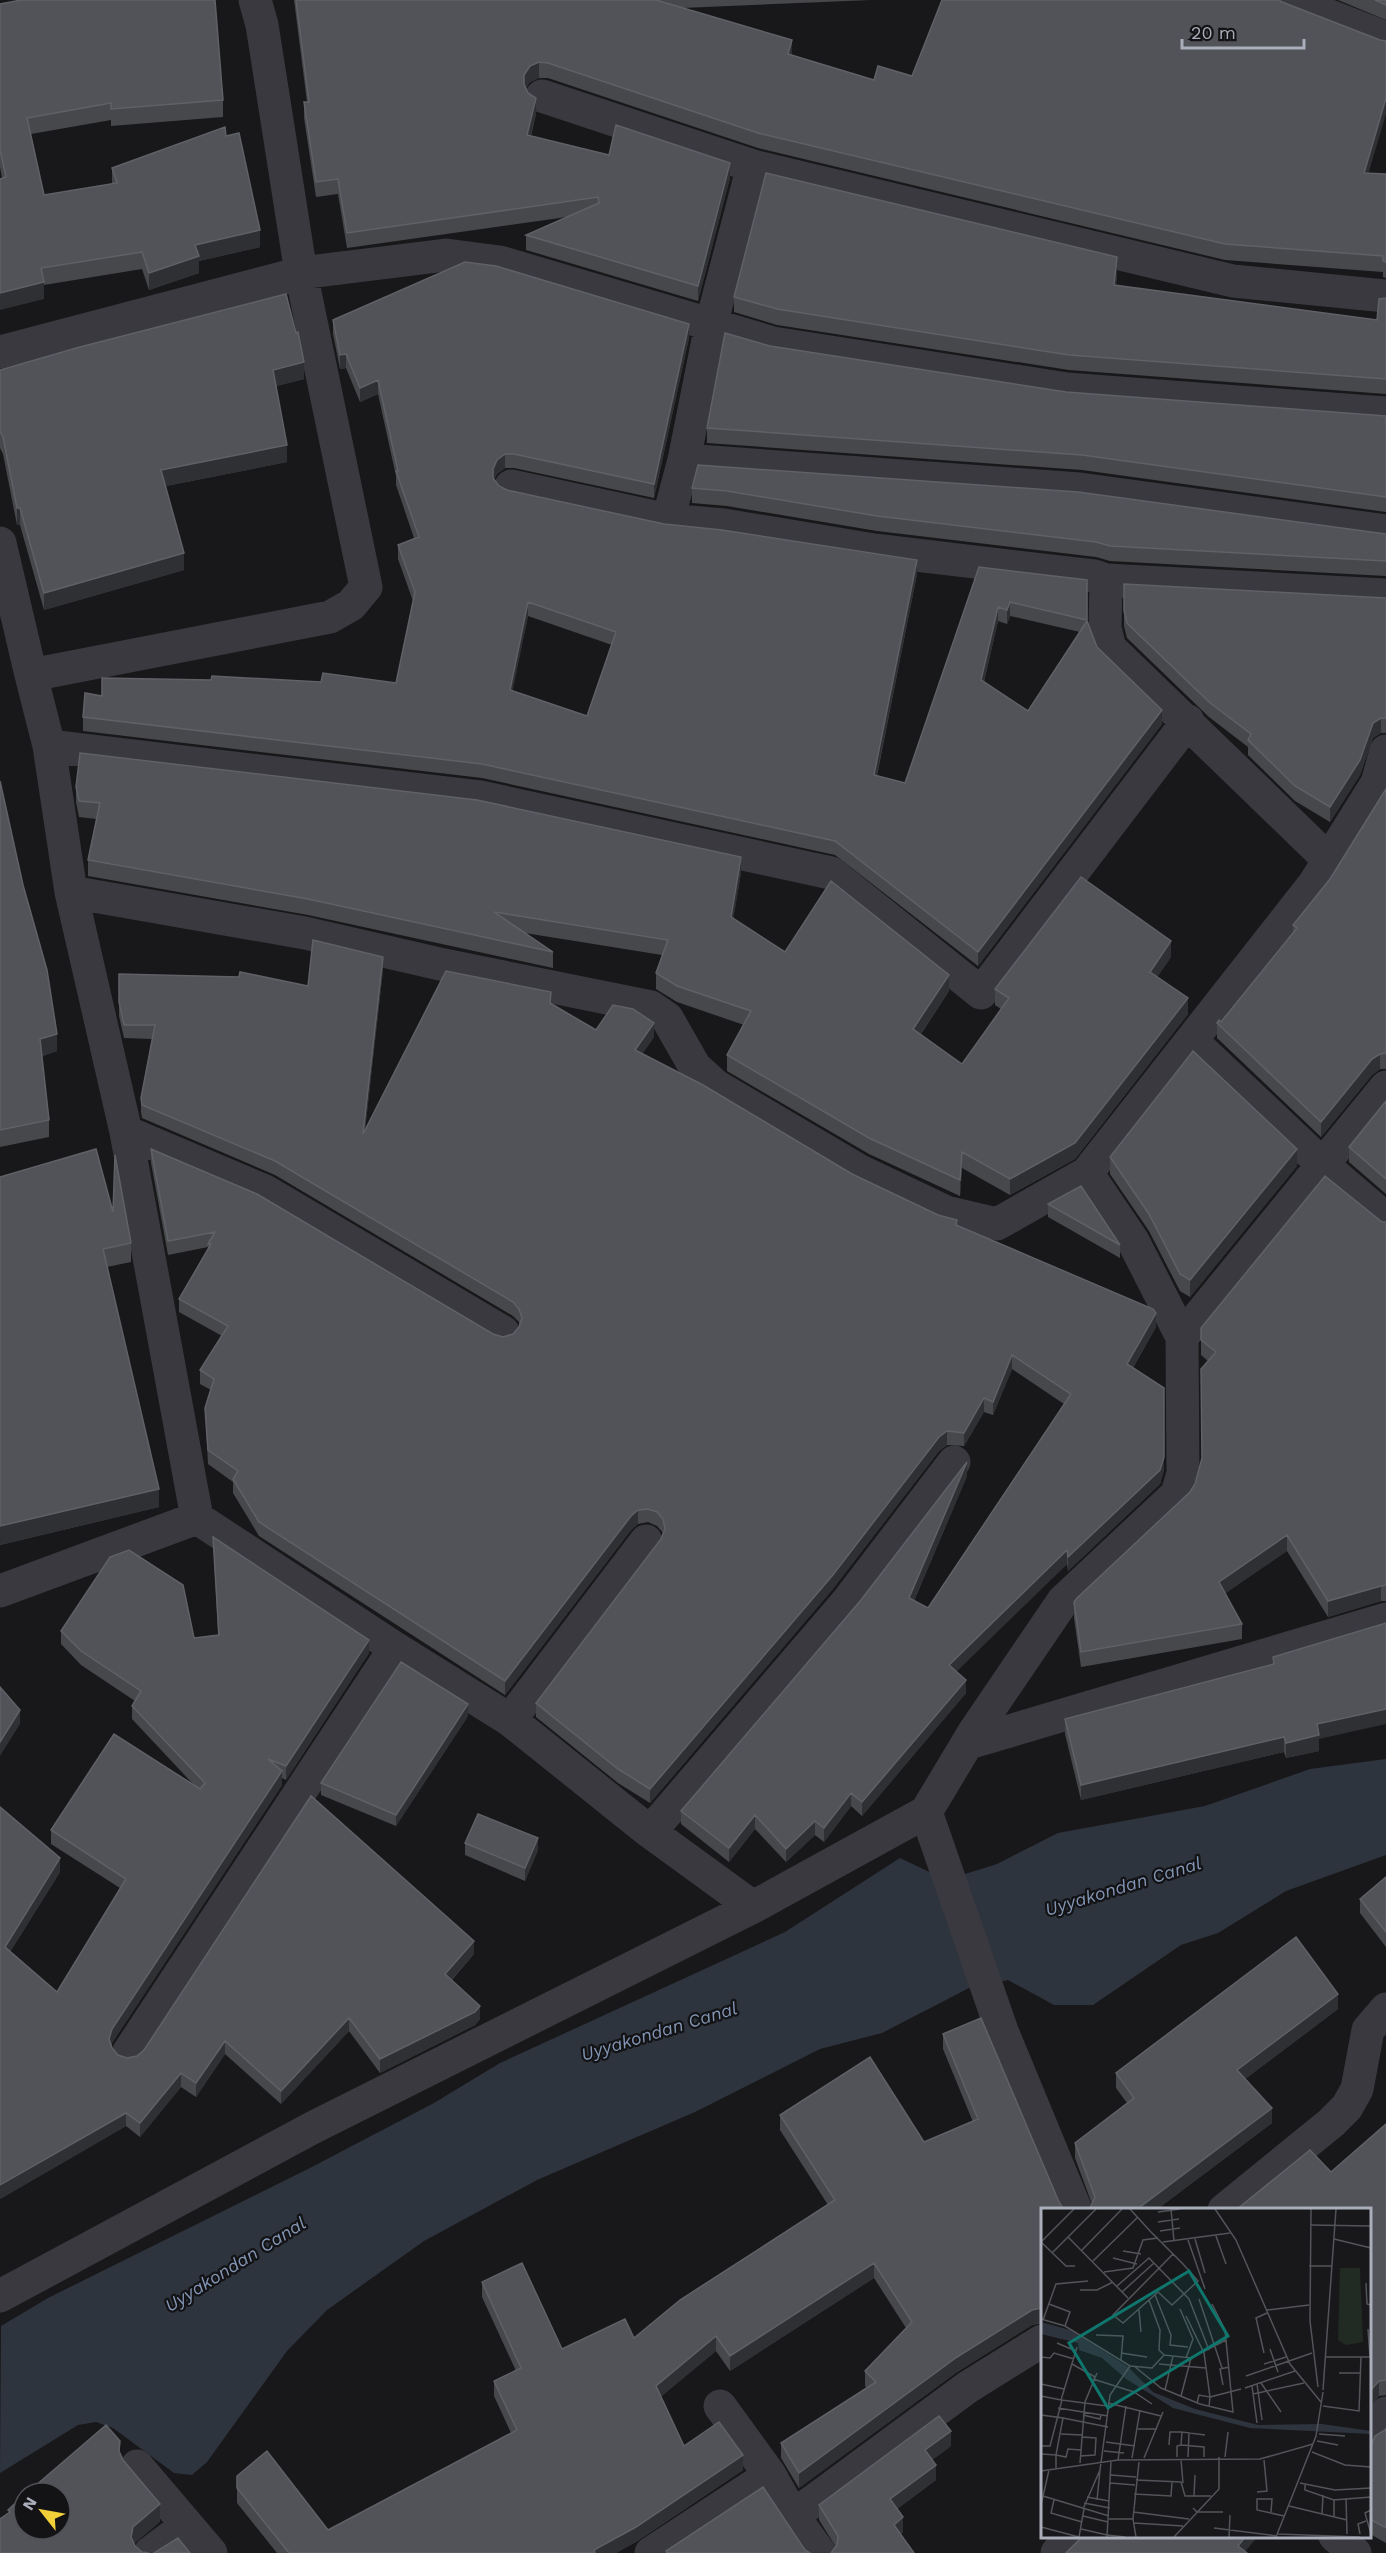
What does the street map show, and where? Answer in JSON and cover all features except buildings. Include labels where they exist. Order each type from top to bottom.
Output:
[{"type":"street","points":[[31,675],[330,617],[351,605],[366,587],[301,273],[262,25],[255,0]]},
{"type":"street","points":[[1289,0],[1386,38]]},
{"type":"street","points":[[543,96],[753,166],[1233,281],[1386,296]]},
{"type":"street","points":[[668,520],[684,460],[711,325],[753,166]]},
{"type":"street","points":[[0,352],[301,273],[446,255],[500,262],[773,343],[1067,389],[1386,413]]},
{"type":"street","points":[[684,460],[1080,489],[1386,531]]},
{"type":"street","points":[[511,486],[668,520],[724,525],[874,550],[1087,575],[1106,580],[1386,595]]},
{"type":"street","points":[[0,543],[49,746],[71,892],[126,1132],[197,1518],[395,1648],[510,1720],[650,1832],[753,1907]]},
{"type":"street","points":[[1106,580],[1105,628],[1110,648],[1188,721],[1329,860]]},
{"type":"street","points":[[49,746],[480,797],[831,873],[981,993],[1188,721]]},
{"type":"street","points":[[71,892],[305,933],[651,1007],[668,1018],[695,1066],[716,1086],[860,1171],[946,1212],[997,1224],[1087,1173],[1314,884],[1382,787],[1386,751]]},
{"type":"street","points":[[1192,1041],[1323,1165],[1386,1219]]},
{"type":"street","points":[[1182,1337],[1386,1086]]},
{"type":"street","points":[[126,1132],[265,1191],[503,1332]]},
{"type":"street","points":[[0,2296],[312,2128],[753,1907],[926,1812],[1063,1600],[1177,1494],[1183,1473],[1182,1337],[1133,1241],[1087,1173]]},
{"type":"street","points":[[650,1832],[847,1602],[954,1462]]},
{"type":"street","points":[[0,1591],[197,1518]]},
{"type":"street","points":[[510,1720],[646,1541]]},
{"type":"street","points":[[969,1743],[1386,1619]]},
{"type":"street","points":[[128,2054],[395,1648]]},
{"type":"street","points":[[926,1812],[1002,2031],[1075,2208]]},
{"type":"street","points":[[1226,2208],[1331,2123],[1347,2107],[1357,2089],[1368,2030],[1386,2008]]},
{"type":"street","points":[[793,2516],[968,2387],[1041,2343]]},
{"type":"street","points":[[720,2406],[770,2475],[793,2516],[820,2553]]},
{"type":"street","points":[[1371,2432],[1386,2413]]},
{"type":"street","points":[[137,2466],[211,2553]]},
{"type":"street","points":[[651,2553],[770,2475]]},
{"type":"street","points":[[150,2553],[186,2526]]},
{"type":"street","points":[[1057,2553],[1072,2538]]},
{"type":"water","name":"Uyyakondan Canal","points":[[1386,1759],[1386,1855],[1286,1891],[1218,1933],[1181,1945],[1093,2005],[1054,2005],[1008,1980],[969,1988],[882,2033],[820,2049],[695,2112],[537,2180],[424,2241],[327,2310],[287,2351],[207,2462],[192,2475],[174,2473],[113,2428],[96,2422],[78,2425],[0,2473],[1,2326],[48,2298],[308,2169],[434,2103],[500,2063],[785,1932],[900,1858],[946,1880],[997,1864],[1058,1833],[1205,1806],[1310,1769]]}]
